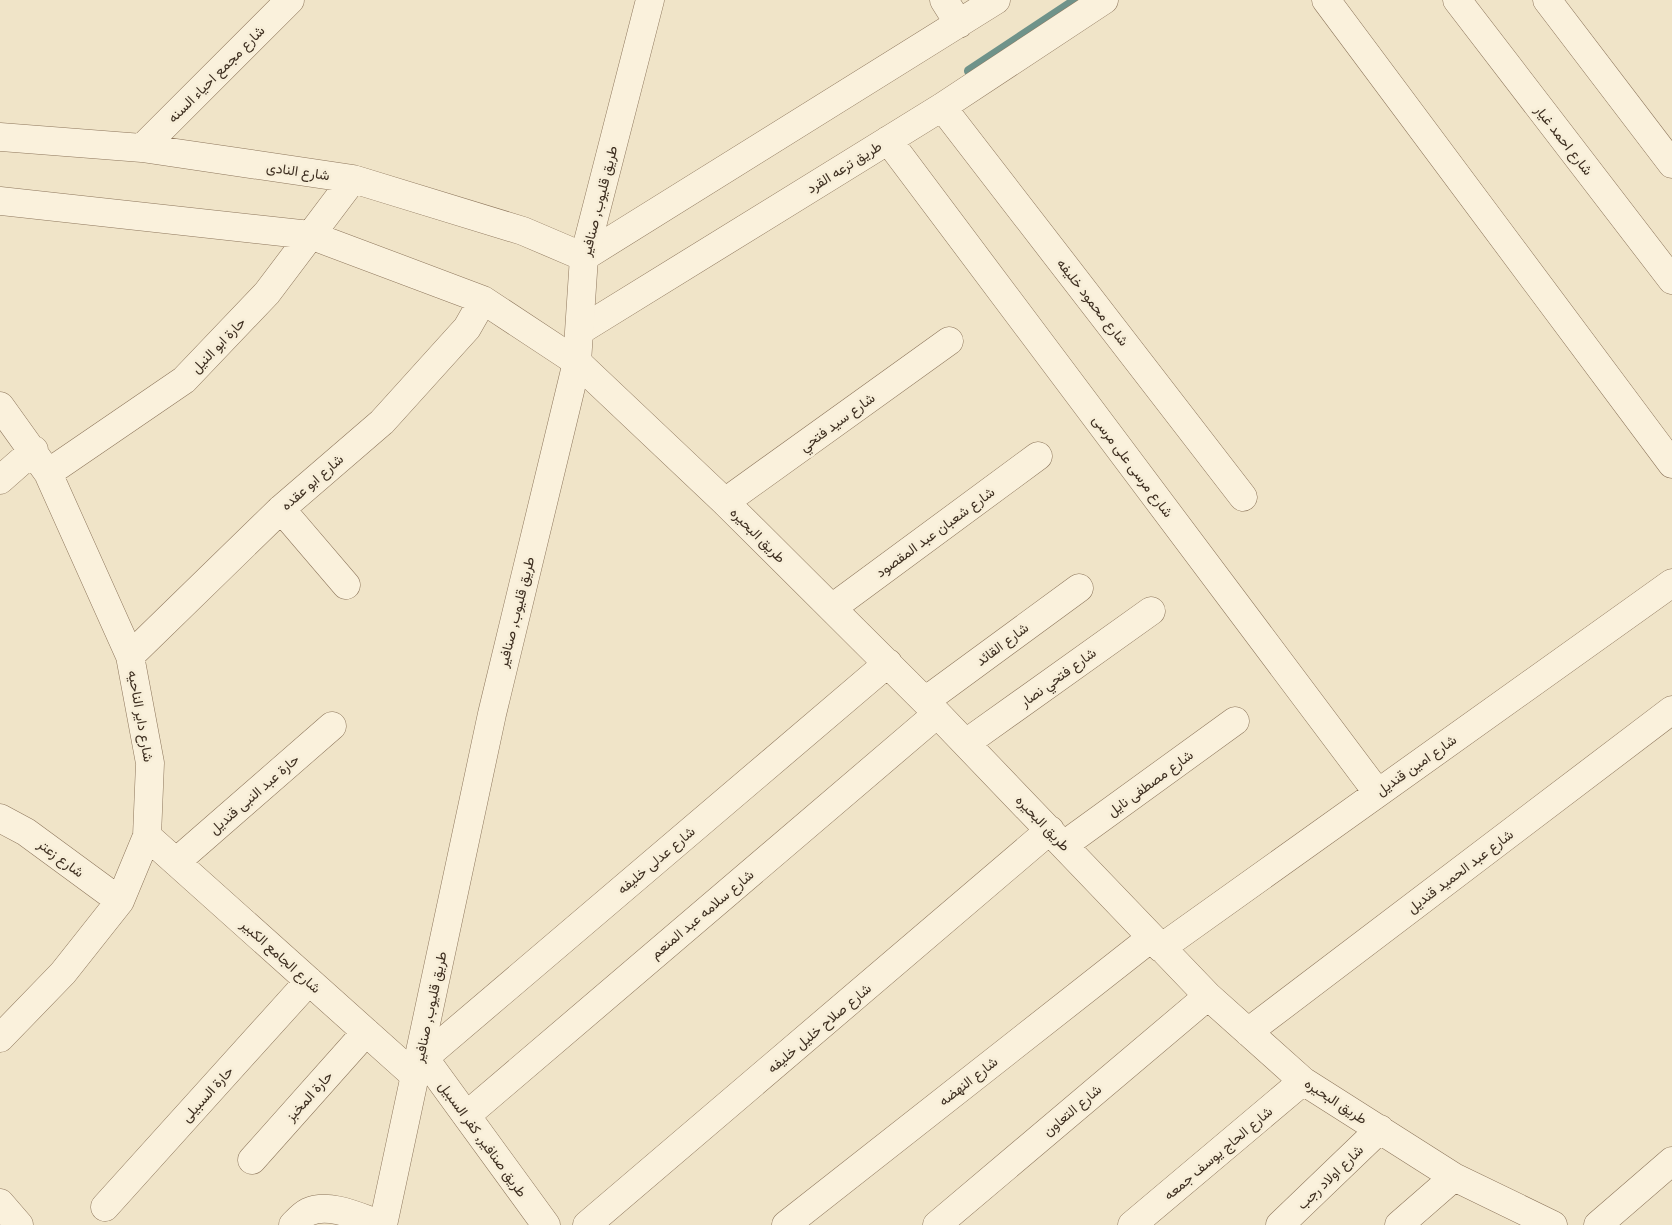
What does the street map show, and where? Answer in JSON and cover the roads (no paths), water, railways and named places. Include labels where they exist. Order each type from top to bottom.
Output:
[{"type":"street","name":"شارع مجمع احياء السنه","points":[[142,148],[290,0]]},
{"type":"street","name":"طريق قليوب, صنافير","points":[[383,1225],[420,1062],[492,714],[577,362],[581,330],[584,257],[650,0]]},
{"type":"street","points":[[944,0],[959,24]]},
{"type":"street","points":[[584,257],[996,0]]},
{"type":"street","name":"طريق ترعه القرد","points":[[581,330],[942,107],[1104,0]]},
{"type":"street","points":[[1326,0],[1672,464]]},
{"type":"street","name":"شارع احمد غيار","points":[[1457,0],[1672,280]]},
{"type":"street","points":[[1547,0],[1672,164]]},
{"type":"street","name":"شارع محمود خليفه","points":[[942,107],[1243,497]]},
{"type":"street","name":"شارع النادى","points":[[0,137],[142,148],[352,179],[523,231],[584,257]]},
{"type":"street","name":"شارع مرسى على مرسى","points":[[888,140],[1378,792]]},
{"type":"street","name":"حارة ابو النيل","points":[[48,473],[184,380],[267,293],[352,179]]},
{"type":"street","name":"طريق البحيره","points":[[0,201],[310,235],[483,300],[577,362],[725,502],[888,663],[1208,996],[1303,1081],[1454,1177],[1553,1225]]},
{"type":"street","name":"شارع ابو عقده","points":[[130,656],[281,509],[382,422],[467,328],[483,300]]},
{"type":"street","name":"شارع سيد فتحي","points":[[725,502],[949,341]]},
{"type":"street","name":"شارع داير الناحيه","points":[[0,406],[34,450],[48,473],[130,656],[150,763],[147,836],[120,901],[63,973],[0,1038]]},
{"type":"street","points":[[0,480],[34,450]]},
{"type":"street","name":"شارع شعبان عبد المقصود","points":[[832,608],[1038,456]]},
{"type":"street","points":[[281,509],[346,585]]},
{"type":"street","name":"شارع امين قنديل","points":[[1156,943],[1378,792],[1672,583]]},
{"type":"street","name":"شارع القائد","points":[[931,708],[1078,588]]},
{"type":"street","name":"شارع فتحي نصار","points":[[966,743],[1151,611]]},
{"type":"street","name":"شارع عدلى خليفه","points":[[420,1062],[888,663]]},
{"type":"street","name":"شارع سلامه عبد المنعم","points":[[466,1115],[931,708]]},
{"type":"street","name":"شارع عبد الحميد قنديل","points":[[1248,1032],[1672,710]]},
{"type":"street","name":"شارع مصطفى نايل","points":[[1057,837],[1235,721]]},
{"type":"street","name":"حارة عبد النبى قنديل","points":[[176,862],[332,726]]},
{"type":"street","name":"شارع زعتر","points":[[0,818],[26,832],[120,901]]},
{"type":"street","name":"شارع الجامع الكبير","points":[[147,836],[366,1032],[420,1062]]},
{"type":"street","name":"شارع صلاح خليل خليفه","points":[[587,1225],[1057,837]]},
{"type":"street","name":"شارع النهضه","points":[[786,1225],[1156,943]]},
{"type":"street","name":"حارة السبيلى","points":[[105,1207],[309,981]]},
{"type":"street","name":"شارع التعاون","points":[[937,1225],[1208,996]]},
{"type":"street","name":"حارة المخبز","points":[[252,1160],[366,1032]]},
{"type":"street","name":"طريق صنافير, كفر السبيل","points":[[420,1062],[466,1115],[546,1225]]},
{"type":"street","name":"شارع الحاج يوسف جمعه","points":[[1132,1225],[1303,1081]]},
{"type":"street","name":"شارع اولاد رجب","points":[[1280,1225],[1380,1129]]},
{"type":"street","points":[[1598,1225],[1672,1161]]},
{"type":"street","points":[[1399,1225],[1454,1177]]},
{"type":"street","points":[[0,1203],[19,1225]]},
{"type":"street","points":[[293,1225],[306,1213],[318,1208],[331,1209],[383,1225]]},
{"type":"waterway","points":[[969,71],[1076,0]]}]
